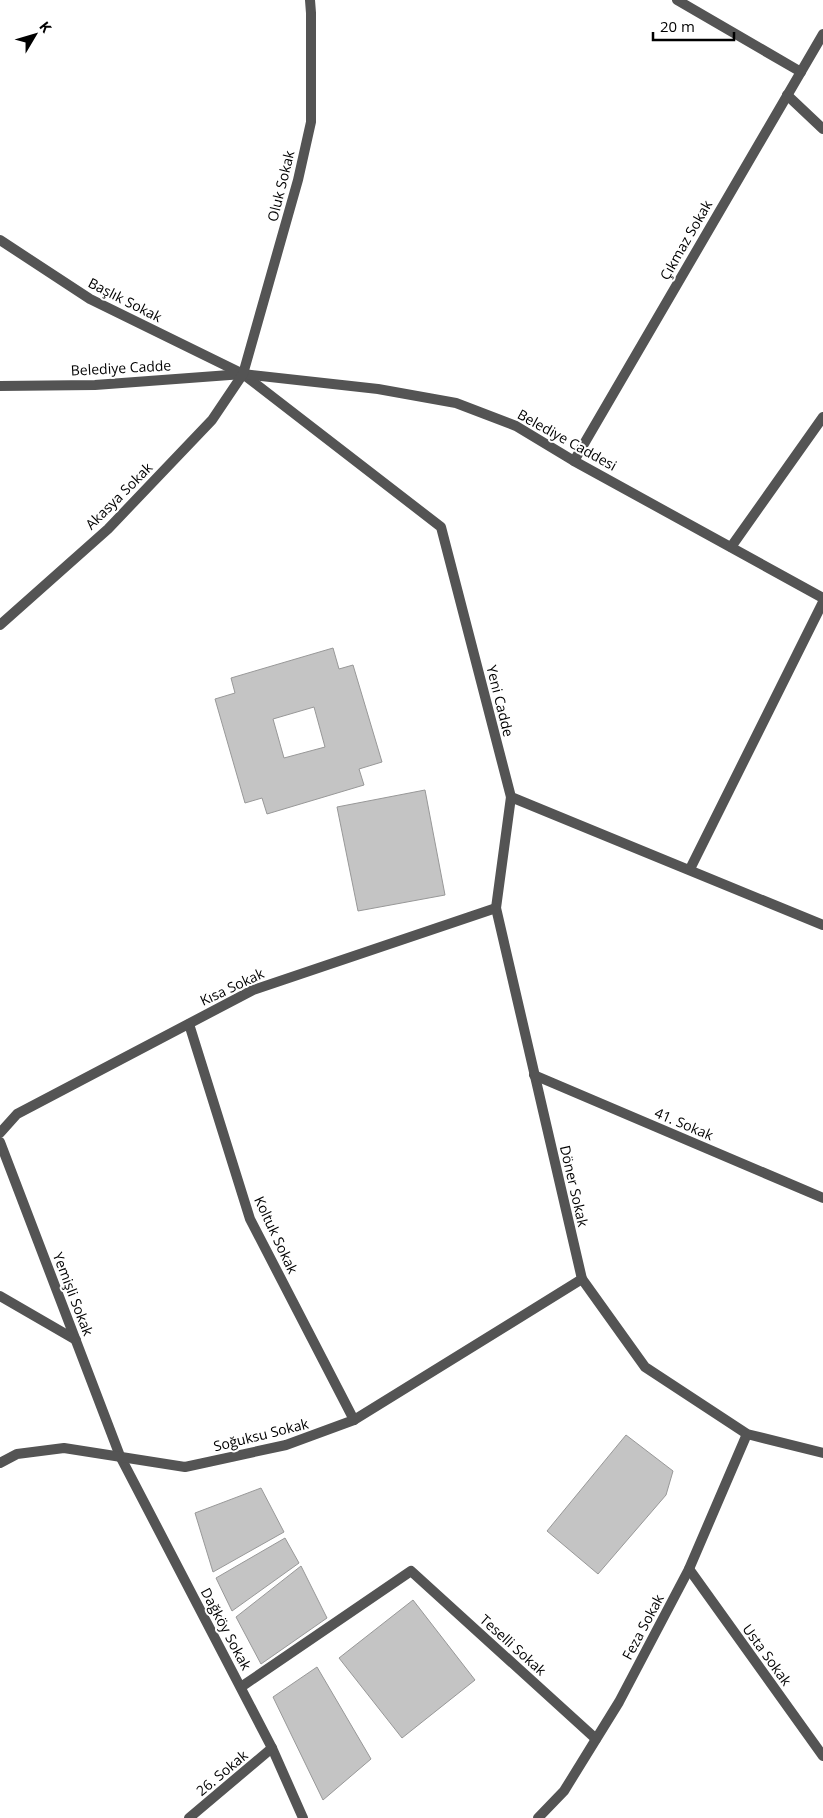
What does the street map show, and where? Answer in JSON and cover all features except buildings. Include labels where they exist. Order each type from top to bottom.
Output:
[{"type":"street","name":"Oluk Sokak","points":[[243,374],[298,180],[311,122],[310,0]]},
{"type":"street","points":[[677,0],[800,72]]},
{"type":"street","name":"Çıkmaz Sokak","points":[[574,461],[823,34]]},
{"type":"street","points":[[787,95],[823,129]]},
{"type":"street","name":"Başlık Sokak","points":[[0,240],[90,299],[243,374]]},
{"type":"street","name":"Belediye Cadde","points":[[0,386],[94,384],[243,374]]},
{"type":"street","name":"Belediye Caddesi","points":[[243,374],[378,389],[456,403],[516,426],[574,461],[823,598]]},
{"type":"street","name":"Akasya Sokak","points":[[0,625],[108,529],[212,420],[243,374]]},
{"type":"street","name":"Yeni Cadde","points":[[243,374],[441,527],[510,796]]},
{"type":"street","points":[[730,547],[823,417]]},
{"type":"street","points":[[690,869],[823,602]]},
{"type":"street","points":[[510,796],[823,925]]},
{"type":"street","name":"Döner Sokak","points":[[510,796],[496,908],[582,1279],[645,1367],[747,1434],[823,1453]]},
{"type":"street","name":"Kısa Sokak","points":[[0,1134],[17,1114],[253,990],[496,908]]},
{"type":"street","name":"Koltuk Sokak","points":[[189,1024],[250,1219],[354,1420]]},
{"type":"street","name":"41. Sokak","points":[[534,1075],[823,1198]]},
{"type":"street","name":"Yemişli Sokak","points":[[0,1142],[120,1456]]},
{"type":"street","name":"Soğuksu Sokak","points":[[0,1463],[17,1454],[64,1448],[185,1467],[286,1445],[354,1420],[582,1279]]},
{"type":"street","points":[[0,1296],[76,1340]]},
{"type":"street","name":"Feza Sokak","points":[[538,1818],[564,1791],[619,1702],[689,1570],[747,1434]]},
{"type":"street","name":"Dağköy Sokak","points":[[120,1456],[241,1687],[304,1818]]},
{"type":"street","name":"Usta Sokak","points":[[689,1570],[823,1756]]},
{"type":"street","name":"Teselli Sokak","points":[[241,1687],[411,1572],[596,1739]]},
{"type":"street","name":"26. Sokak","points":[[189,1818],[272,1748]]}]
